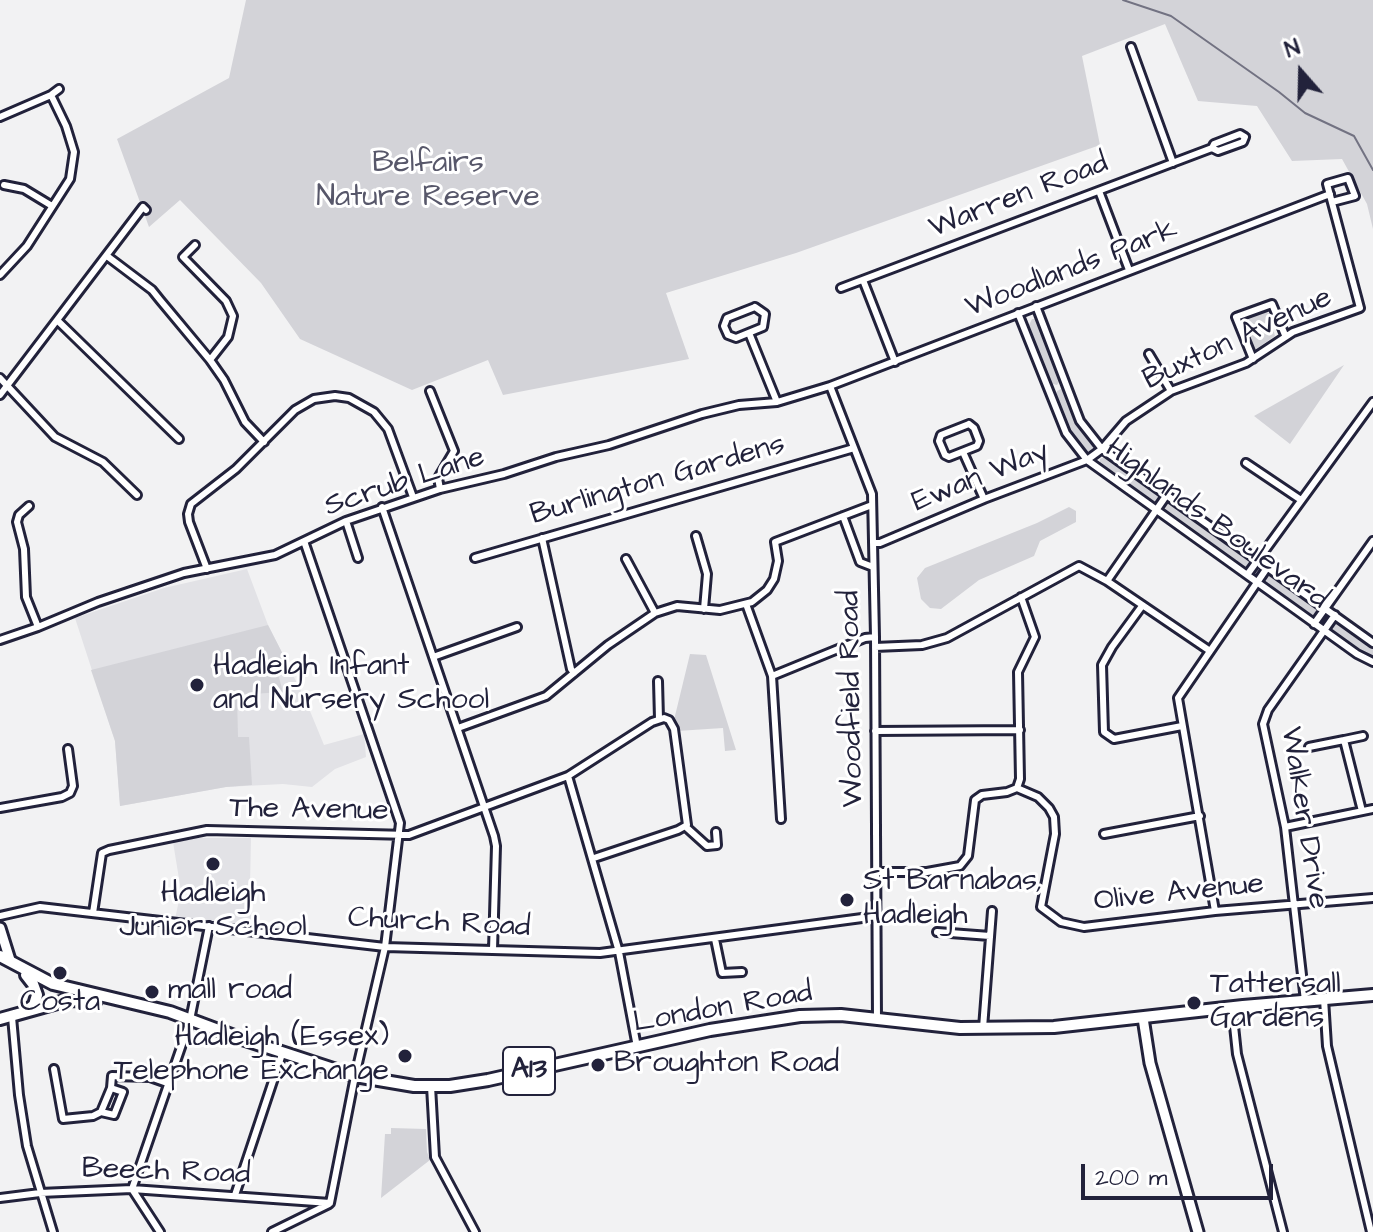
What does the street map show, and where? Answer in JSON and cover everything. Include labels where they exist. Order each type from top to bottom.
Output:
[{"type":"main road","name":"A13","points":[[5,958],[21,969],[68,989],[170,1012],[189,1020]]},
{"type":"main road","points":[[21,969],[37,995],[34,1005],[25,1013]]},
{"type":"main road","name":"London Road","points":[[189,1020],[355,1076],[397,1084],[431,1086],[488,1080],[768,1019],[825,1015],[936,1027],[1054,1027],[1373,995]]},
{"type":"main road","name":"A13","points":[[113,998],[115,1002],[136,1007],[137,1010]]},
{"type":"main road","name":"A13","points":[[6,1018],[68,1000],[83,999],[189,1020]]},
{"type":"street","points":[[1131,47],[1173,163]]},
{"type":"street","points":[[0,117],[59,89]]},
{"type":"street","points":[[0,275],[27,246],[70,179],[74,152],[51,95]]},
{"type":"street","name":"Warren Road","points":[[841,288],[1212,148],[1214,144],[1240,134],[1245,137],[1243,142],[1218,151],[1212,148]]},
{"type":"street","points":[[4,185],[24,189],[52,206]]},
{"type":"street","points":[[1099,191],[1129,270]]},
{"type":"street","name":"Woodlands Park","points":[[830,386],[1129,270],[1331,198],[1360,308]]},
{"type":"street","points":[[0,395],[143,207],[146,210]]},
{"type":"street","points":[[195,245],[183,257],[226,301],[233,316],[228,337],[210,360]]},
{"type":"street","points":[[107,256],[152,290],[210,360],[245,422],[264,442]]},
{"type":"street","points":[[863,280],[895,362]]},
{"type":"street","points":[[1253,359],[1236,317],[1272,304],[1285,335]]},
{"type":"street","name":"Highlands Boulevard","points":[[1036,306],[1080,421],[1102,449],[1373,643]]},
{"type":"street","points":[[760,308],[766,316],[765,324],[749,333],[736,338],[730,336],[724,329],[725,321],[729,316],[760,308]]},
{"type":"street","name":"Buxton Avenue","points":[[1102,449],[1126,421],[1171,391],[1253,359],[1285,335],[1360,308]]},
{"type":"street","name":"Highlands Boulevard","points":[[1018,313],[1066,433],[1087,460],[1314,624],[1373,662]]},
{"type":"street","points":[[58,321],[179,439]]},
{"type":"street","points":[[749,333],[777,402]]},
{"type":"street","points":[[1149,354],[1171,391]]},
{"type":"street","points":[[0,378],[55,437],[103,462],[137,495]]},
{"type":"street","points":[[1049,390],[1067,384]]},
{"type":"street","name":"Scrub Lane","points":[[0,640],[184,573],[275,555],[346,521],[413,497],[609,445],[702,414],[739,405],[777,402],[830,386]]},
{"type":"street","name":"Woodfield Road","points":[[830,386],[872,494],[877,1019]]},
{"type":"street","points":[[430,391],[454,451],[438,478],[440,489]]},
{"type":"street","points":[[207,569],[189,522],[190,507],[236,469],[295,410],[307,402],[328,396],[349,398],[369,407],[384,422],[413,497]]},
{"type":"street","points":[[1247,575],[1373,402]]},
{"type":"street","points":[[969,424],[974,428],[979,443],[963,452],[947,456],[939,437],[969,424]]},
{"type":"street","name":"Burlington Gardens","points":[[475,558],[854,448]]},
{"type":"street","name":"Ewan Way","points":[[873,543],[880,543],[1087,460],[1102,449]]},
{"type":"street","points":[[963,452],[984,499]]},
{"type":"street","points":[[1246,463],[1301,500]]},
{"type":"street","points":[[1107,581],[1166,496]]},
{"type":"street","points":[[458,728],[546,696],[608,645],[655,613],[677,606],[720,610],[746,604],[762,594],[774,579],[778,561],[775,542],[872,505]]},
{"type":"street","points":[[29,506],[19,515],[17,522],[24,549],[26,597],[38,627]]},
{"type":"street","points":[[382,507],[496,846],[493,950]]},
{"type":"street","points":[[843,516],[860,562],[873,567]]},
{"type":"street","points":[[346,521],[358,558]]},
{"type":"street","points":[[696,536],[707,574],[704,609]]},
{"type":"street","points":[[542,538],[574,673]]},
{"type":"street","points":[[272,1232],[330,1203],[385,947],[399,836],[397,813],[304,541]]},
{"type":"street","points":[[354,544],[363,541]]},
{"type":"street","points":[[1314,624],[1373,541]]},
{"type":"street","points":[[626,559],[655,613]]},
{"type":"street","points":[[875,647],[937,642],[1082,566],[1210,651]]},
{"type":"street","points":[[1215,911],[1178,703],[1180,693],[1267,568]]},
{"type":"street","points":[[876,872],[927,872],[960,866],[968,856],[975,800],[982,795],[1017,788],[1020,779],[1018,672],[1035,637],[1021,597]]},
{"type":"street","points":[[746,604],[772,676],[781,819]]},
{"type":"street","points":[[1142,606],[1102,665],[1104,732],[1114,739],[1182,726]]},
{"type":"street","name":"Walker Drive","points":[[1305,1001],[1285,827],[1264,735],[1265,716],[1335,615]]},
{"type":"street","points":[[433,657],[517,627]]},
{"type":"street","points":[[772,676],[865,638],[875,637]]},
{"type":"street","points":[[658,681],[659,719],[669,720],[674,729],[686,827],[707,846],[717,845],[716,832]]},
{"type":"street","name":"The Avenue","points":[[93,913],[102,853],[109,850],[207,830],[399,836],[568,776],[659,719]]},
{"type":"street","points":[[875,731],[1020,730]]},
{"type":"street","points":[[1309,747],[1363,736]]},
{"type":"street","points":[[1344,740],[1362,811]]},
{"type":"street","points":[[0,808],[70,793],[73,786],[68,749]]},
{"type":"street","points":[[568,776],[619,952],[637,1047]]},
{"type":"street","name":"Olive Avenue","points":[[1017,788],[1038,797],[1054,817],[1055,834],[1041,902],[1043,911],[1056,920],[1084,927],[1215,911],[1373,898]]},
{"type":"street","points":[[1285,827],[1373,809]]},
{"type":"street","points":[[1104,834],[1200,816]]},
{"type":"street","points":[[594,858],[686,827]]},
{"type":"street","name":"Church Road","points":[[0,916],[40,907],[385,947],[619,952],[877,916]]},
{"type":"street","points":[[983,1028],[992,911]]},
{"type":"street","points":[[160,1232],[132,1189],[188,1027],[209,926]]},
{"type":"street","points":[[0,928],[5,958]]},
{"type":"street","points":[[937,932],[990,936]]},
{"type":"street","points":[[715,939],[722,973],[742,972]]},
{"type":"street","points":[[1324,999],[1327,1046],[1371,1232]]},
{"type":"street","points":[[1232,1007],[1237,1054],[1283,1232]]},
{"type":"street","points":[[6,1018],[25,1134],[53,1232]]},
{"type":"street","points":[[1143,1018],[1150,1063],[1198,1232]]},
{"type":"street","points":[[235,1195],[283,1051]]},
{"type":"street","points":[[54,1069],[65,1130]]},
{"type":"street","points":[[101,1112],[111,1088],[112,1076],[150,1077],[167,1083]]},
{"type":"street","points":[[431,1086],[435,1157],[475,1232]]},
{"type":"street","points":[[63,1119],[93,1116],[101,1112],[114,1115],[123,1092],[111,1088]]},
{"type":"street","name":"Beech Road","points":[[0,1198],[132,1189],[330,1203]]},
{"type":"shaded area","name":"Hadleigh Infant and Nursery School","points":[[247,569],[268,625],[324,745],[364,734],[366,757],[335,769],[312,787],[283,784],[226,787],[120,806],[115,741],[75,618],[164,588]]},
{"type":"shaded area","name":"Hadleigh Junior School","points":[[197,838],[251,838],[250,886],[254,886],[250,927],[175,919],[181,891],[173,842]]},
{"type":"green space","name":"Belfairs Nature Reserve","points":[[246,0],[1373,0],[1373,229],[1367,204],[1342,159],[1292,161],[1257,106],[1198,101],[1165,24],[1082,56],[1100,145],[796,253],[666,293],[689,359],[503,395],[488,360],[412,390],[300,339],[261,283],[180,200],[149,227],[117,139],[229,78]]},
{"type":"green space","points":[[1262,310],[1269,313],[1275,336],[1250,353],[1239,319]]},
{"type":"green space","points":[[1032,319],[1037,319],[1040,324],[1061,379],[1057,385],[1049,383],[1029,325]]},
{"type":"green space","points":[[1344,365],[1290,444],[1254,416]]},
{"type":"green space","points":[[1061,389],[1093,444],[1089,452],[1077,443],[1066,425],[1055,397]]},
{"type":"green space","points":[[1106,456],[1160,494],[1160,501],[1151,503],[1100,465],[1100,459]]},
{"type":"green space","points":[[1169,502],[1251,559],[1252,564],[1248,569],[1242,568],[1166,513],[1163,509]]},
{"type":"green space","points":[[1069,507],[1076,511],[1076,522],[1040,541],[1034,556],[979,580],[941,609],[930,608],[921,599],[917,578],[925,568]]},
{"type":"green space","points":[[1269,574],[1318,607],[1318,615],[1310,617],[1267,586],[1264,579]]},
{"type":"green space","points":[[1336,622],[1373,645],[1373,658],[1334,633],[1332,629]]},
{"type":"green space","points":[[268,625],[291,670],[278,674],[283,692],[237,695],[238,737],[249,737],[252,785],[120,806],[115,741],[91,670]]},
{"type":"green space","points":[[690,654],[706,655],[736,750],[725,751],[723,728],[677,731],[674,720]]},
{"type":"green space","points":[[391,1128],[426,1129],[430,1160],[381,1198],[385,1134],[391,1134]]},
{"type":"waterway","points":[[1123,0],[1171,16],[1305,113],[1354,136],[1373,170]]},
{"type":"place","name":"Hadleigh Infant and Nursery School","points":[[197,685]]},
{"type":"place","name":"Hadleigh Junior School","points":[[213,864]]},
{"type":"place","name":"St Barnabas, Hadleigh","points":[[847,900]]},
{"type":"place","name":"Costa","points":[[60,973]]},
{"type":"place","name":"mall road","points":[[152,992]]},
{"type":"place","name":"Tattersall Gardens","points":[[1194,1003]]},
{"type":"place","name":"Hadleigh (Essex) Telephone Exchange","points":[[405,1056]]},
{"type":"place","name":"Broughton Road","points":[[598,1065]]}]
